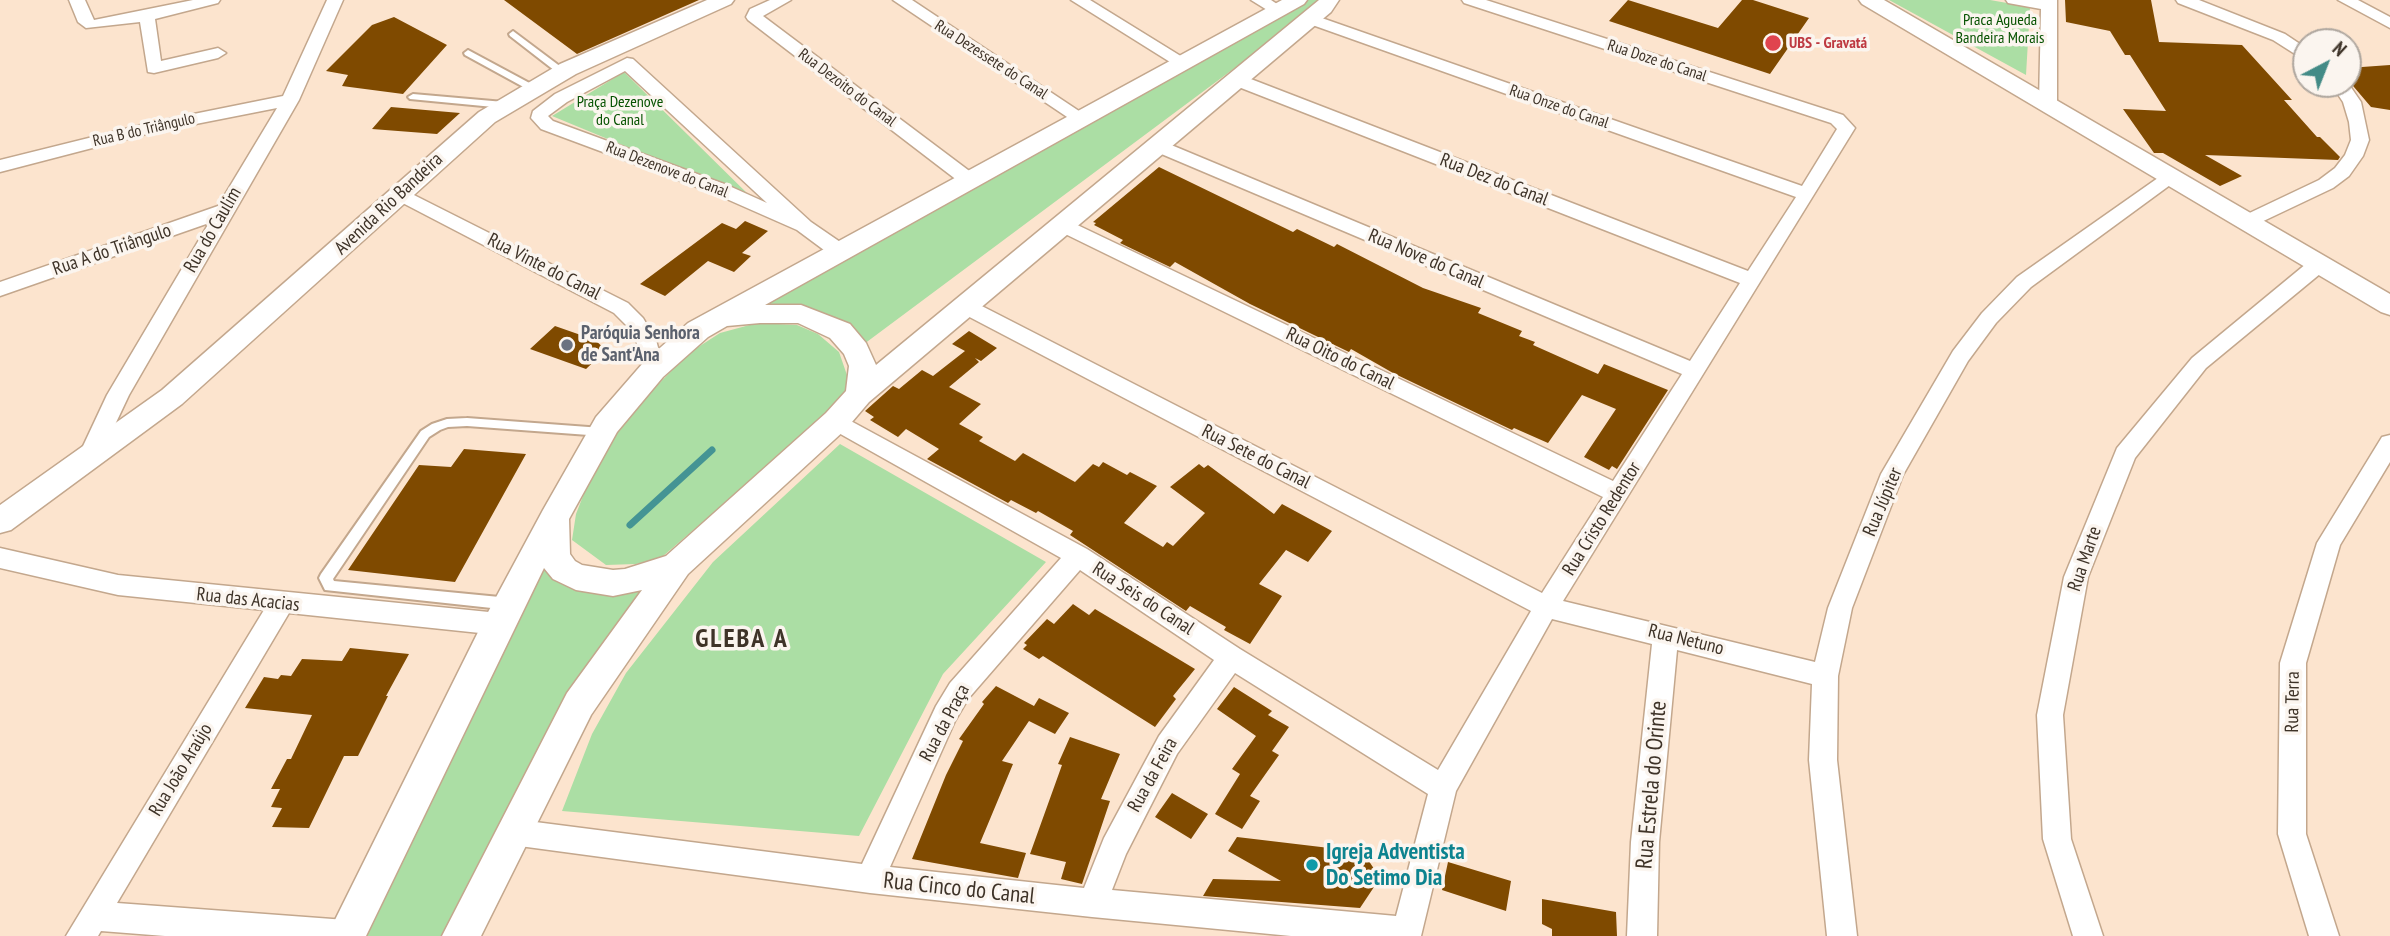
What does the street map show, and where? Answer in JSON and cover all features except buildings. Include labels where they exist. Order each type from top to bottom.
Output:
[{"type":"street","points":[[77,0],[86,23],[92,25],[147,16],[212,0]]},
{"type":"street","name":"Rua do Caulim","points":[[88,459],[118,395],[290,100],[335,0]]},
{"type":"street","name":"Avenida Rio Bandeira","points":[[0,521],[172,397],[402,195],[465,135],[504,105],[562,72],[724,0]]},
{"type":"street","name":"Rua Dezoito do Canal","points":[[783,0],[756,12],[754,18],[969,180]]},
{"type":"street","name":"Rua Dezessete do Canal","points":[[901,0],[1082,119]]},
{"type":"street","points":[[1079,0],[1184,63]]},
{"type":"street","points":[[87,926],[346,936],[504,614],[554,519],[602,432],[653,370],[698,330],[839,251],[1281,10],[1329,0]]},
{"type":"street","name":"Rua Doze do Canal","points":[[1470,0],[1837,119],[1844,124]]},
{"type":"street","points":[[1869,0],[2390,306]]},
{"type":"street","points":[[2014,0],[2049,3],[2048,104]]},
{"type":"street","points":[[2184,0],[2248,23],[2292,46]]},
{"type":"street","points":[[2346,0],[2390,23]]},
{"type":"street","points":[[1281,10],[1291,36]]},
{"type":"street","points":[[1281,10],[1280,24],[1287,28],[1291,36]]},
{"type":"street","name":"Rua Onze do Canal","points":[[1281,10],[1807,194]]},
{"type":"street","points":[[147,16],[154,68],[218,53]]},
{"type":"street","points":[[461,936],[579,704],[677,565],[836,421],[859,395],[1291,36]]},
{"type":"street","name":"Rua Dezenove do Canal","points":[[804,226],[720,189],[555,128],[542,122],[539,114],[627,63],[804,226],[839,251]]},
{"type":"street","name":"Rua Dez do Canal","points":[[1237,80],[1751,280]]},
{"type":"street","points":[[2248,222],[2326,184],[2343,172],[2354,156],[2360,140],[2358,122],[2349,98]]},
{"type":"street","name":"Rua B do Triângulo","points":[[0,166],[149,128],[290,100]]},
{"type":"street","name":"Rua Cristo Redentor","points":[[1406,934],[1443,788],[1546,607],[1807,194],[1846,128],[1844,124]]},
{"type":"street","name":"Rua Nove do Canal","points":[[1158,146],[1694,371]]},
{"type":"street","name":"Rua Júpiter","points":[[1842,936],[1823,760],[1825,676],[1840,608],[1892,474],[1961,356],[1989,318],[2025,282],[2115,215],[2172,177]]},
{"type":"street","name":"Rua Vinte do Canal","points":[[402,195],[621,308],[636,323],[646,340],[653,370]]},
{"type":"street","name":"Rua A do Triângulo","points":[[0,289],[224,211]]},
{"type":"street","name":"Rua Oito do Canal","points":[[1062,225],[1618,494]]},
{"type":"street","name":"Rua Marte","points":[[2088,936],[2057,839],[2050,716],[2076,577],[2125,454],[2199,363],[2319,264]]},
{"type":"street","name":"Rua Sete do Canal","points":[[965,306],[1546,607]]},
{"type":"street","points":[[716,320],[760,314],[801,314],[840,331],[856,350],[863,366],[863,383],[859,395]]},
{"type":"street","name":"Rua Seis do Canal","points":[[836,421],[1078,556],[1231,657],[1443,788]]},
{"type":"street","name":"Rua Terra","points":[[2324,936],[2292,834],[2293,663],[2329,543],[2390,443]]},
{"type":"street","points":[[554,519],[554,557],[564,570],[576,577],[613,583],[625,582],[677,565]]},
{"type":"street","name":"Rua da Praça","points":[[870,879],[945,714],[959,691],[1078,556]]},
{"type":"street","name":"Rua das Acacias","points":[[0,558],[118,585],[282,603],[504,614]]},
{"type":"street","name":"Rua João Araújo","points":[[87,926],[282,603]]},
{"type":"street","name":"Rua Netuno","points":[[1546,607],[1825,676]]},
{"type":"street","name":"Rua Estrela do Orinte","points":[[1642,936],[1645,842],[1666,635]]},
{"type":"street","name":"Rua da Feira","points":[[1092,903],[1114,848],[1168,746],[1231,657]]},
{"type":"street","name":"Rua Cinco do Canal","points":[[512,832],[870,879],[1406,934]]},
{"type":"lane","points":[[513,34],[562,72]]},
{"type":"lane","points":[[468,53],[532,88]]},
{"type":"lane","points":[[413,96],[504,105]]},
{"type":"lane","points":[[504,614],[330,586],[326,578],[425,435],[436,427],[467,422],[602,432]]},
{"type":"green space","points":[[1305,0],[1326,0],[856,350],[801,314],[738,316]]},
{"type":"green space","name":"Praca Agueda Bandeira Morais","points":[[1889,0],[1990,0],[2030,7],[2026,75]]},
{"type":"green space","name":"Praça Dezenove do Canal","points":[[624,72],[753,199],[552,116]]},
{"type":"green space","points":[[757,323],[797,325],[818,334],[839,352],[848,378],[846,393],[835,408],[662,557],[636,564],[606,565],[572,540],[576,514],[597,460],[631,412],[689,353],[720,333]]},
{"type":"green space","points":[[840,444],[1046,562],[943,674],[859,836],[562,811],[592,734],[626,673],[713,562]]},
{"type":"green space","points":[[554,519],[578,581],[677,565],[460,936],[346,936]]},
{"type":"waterway","points":[[630,525],[712,450]]},
{"type":"place","name":"UBS - Gravatá","points":[[1773,43]]},
{"type":"place","name":"Paróquia Senhora de Sant'Ana","points":[[567,345]]},
{"type":"place","name":"Igreja Adventista Do Setimo Dia","points":[[1312,865]]},
{"type":"district","name":"GLEBA A","points":[[742,640]]}]
